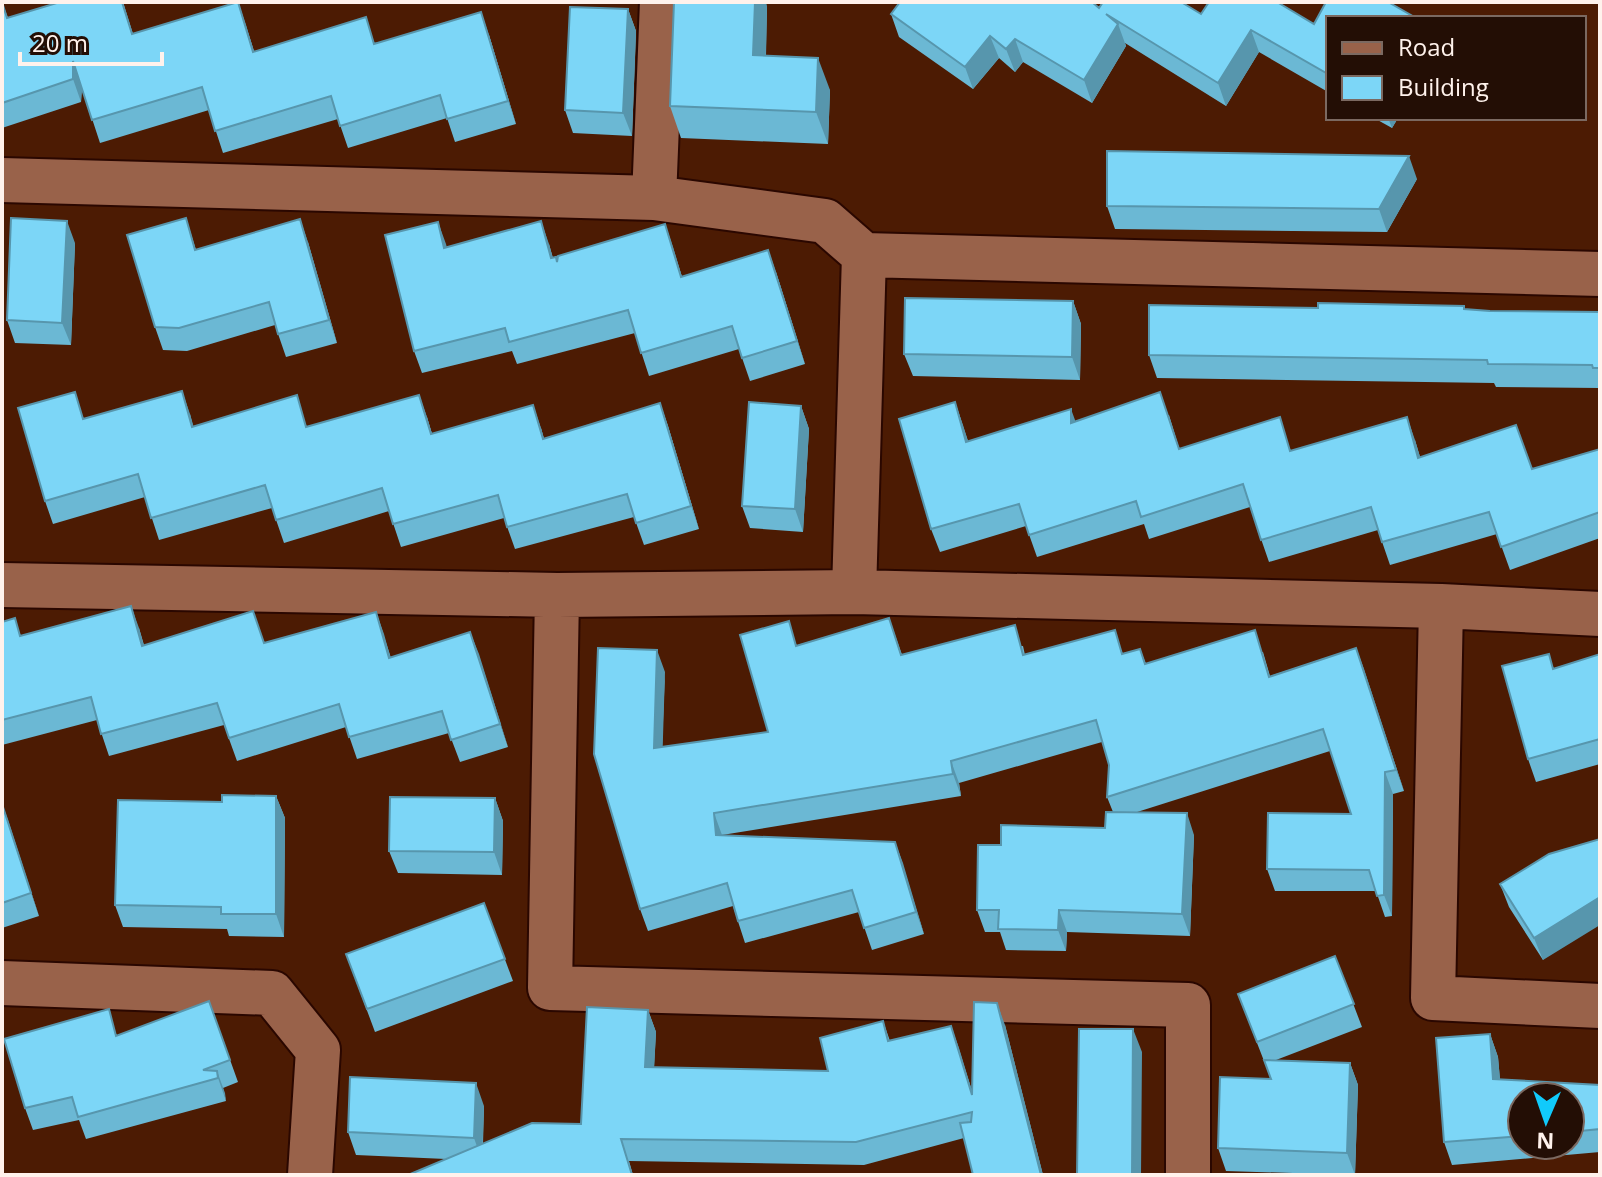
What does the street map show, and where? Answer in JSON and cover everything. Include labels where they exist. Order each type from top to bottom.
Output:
[{"type":"street","points":[[654,198],[662,2]]},
{"type":"street","points":[[2,180],[654,198],[825,221],[864,255],[1600,274]]},
{"type":"street","points":[[854,592],[864,255]]},
{"type":"street","points":[[2,585],[557,595],[854,592],[1441,606],[1600,614]]},
{"type":"street","points":[[557,595],[550,988],[1188,1005],[1188,1175]]},
{"type":"street","points":[[1441,606],[1433,998],[1600,1006]]},
{"type":"street","points":[[2,983],[272,993],[318,1050],[310,1175]]},
{"type":"building","points":[[2,2],[7,18],[60,2],[122,2],[132,34],[238,2],[253,52],[366,17],[374,44],[481,12],[508,101],[447,119],[440,95],[340,126],[331,96],[215,131],[202,87],[92,120],[73,61],[73,79],[2,103]]},
{"type":"building","points":[[674,2],[755,2],[753,55],[818,58],[816,112],[670,106]]},
{"type":"building","points":[[900,2],[1092,2],[1099,8],[1103,2],[1181,2],[1201,14],[1209,2],[1277,2],[1314,24],[1326,2],[1388,2],[1412,16],[1326,16],[1326,73],[1251,30],[1218,83],[1106,14],[1118,24],[1084,80],[1015,39],[1006,49],[990,36],[965,67],[891,14]]},
{"type":"building","points":[[570,7],[628,9],[623,113],[565,110]]},
{"type":"building","points":[[1107,151],[1409,156],[1379,209],[1107,206]]},
{"type":"building","points":[[11,218],[67,221],[62,323],[7,320]]},
{"type":"building","points":[[186,218],[195,250],[300,219],[329,320],[278,334],[269,302],[179,328],[155,327],[127,235]]},
{"type":"building","points":[[541,221],[551,258],[556,257],[557,262],[558,256],[665,224],[681,277],[768,250],[797,341],[742,358],[732,326],[641,353],[628,310],[509,342],[505,328],[414,351],[385,235],[438,222],[444,248]]},
{"type":"building","points":[[905,298],[1073,301],[1072,357],[904,354]]},
{"type":"building","points":[[1318,303],[1464,306],[1464,309],[1490,311],[1600,312],[1600,368],[1593,368],[1592,365],[1488,364],[1487,360],[1149,355],[1149,305],[1318,308]]},
{"type":"building","points":[[182,391],[192,427],[297,395],[306,427],[419,395],[431,434],[533,405],[543,439],[660,403],[691,506],[636,523],[627,494],[507,527],[498,495],[393,524],[382,488],[276,520],[265,485],[151,518],[138,474],[45,501],[18,408],[75,392],[83,419]]},
{"type":"building","points":[[1160,392],[1179,449],[1280,417],[1290,451],[1407,417],[1418,458],[1516,425],[1532,469],[1600,449],[1600,512],[1501,547],[1489,512],[1382,542],[1371,507],[1261,540],[1243,484],[1141,517],[1136,501],[1029,535],[1019,504],[931,529],[899,419],[955,402],[966,442],[1071,409],[1071,423]]},
{"type":"building","points":[[749,402],[801,406],[795,509],[742,506]]},
{"type":"building","points":[[131,606],[142,646],[253,611],[264,643],[376,612],[389,658],[470,632],[500,724],[451,740],[442,711],[349,737],[339,704],[229,738],[217,703],[101,734],[91,697],[2,720],[2,622],[15,618],[20,636]]},
{"type":"building","points":[[889,618],[901,655],[1015,625],[1023,655],[1115,630],[1122,654],[1140,649],[1145,664],[1255,630],[1269,677],[1356,648],[1396,770],[1385,772],[1384,895],[1377,896],[1369,870],[1267,869],[1268,813],[1351,814],[1323,729],[1107,797],[1109,765],[1096,720],[951,761],[953,774],[714,813],[716,835],[895,842],[916,912],[864,928],[852,890],[738,921],[727,883],[640,909],[594,754],[598,648],[657,650],[654,748],[768,732],[740,635],[789,621],[796,646]]},
{"type":"building","points":[[1549,654],[1553,669],[1600,654],[1600,739],[1528,759],[1502,666]]},
{"type":"building","points":[[222,795],[276,796],[276,914],[221,914],[221,907],[115,905],[118,800],[222,802]]},
{"type":"building","points":[[390,797],[495,798],[494,852],[389,851]]},
{"type":"building","points":[[2,804],[31,893],[2,903]]},
{"type":"building","points":[[1106,812],[1187,813],[1182,914],[1059,910],[1058,930],[998,929],[999,910],[977,910],[978,845],[1001,845],[1001,825],[1105,828]]},
{"type":"building","points":[[1600,839],[1600,897],[1534,938],[1500,884],[1549,854]]},
{"type":"building","points":[[484,903],[505,959],[367,1009],[346,954]]},
{"type":"building","points":[[1335,956],[1354,1004],[1257,1042],[1238,994]]},
{"type":"building","points":[[209,1001],[230,1060],[203,1070],[217,1071],[218,1078],[78,1117],[72,1097],[25,1108],[4,1039],[109,1009],[116,1036]]},
{"type":"building","points":[[974,1002],[997,1003],[1041,1175],[973,1175],[960,1123],[971,1122],[972,1112],[856,1142],[621,1139],[632,1175],[408,1175],[532,1123],[581,1124],[587,1007],[648,1010],[645,1067],[828,1071],[820,1038],[883,1021],[888,1041],[951,1026],[972,1095]]},
{"type":"building","points":[[1079,1029],[1133,1029],[1132,1175],[1077,1175]]},
{"type":"building","points":[[1490,1034],[1493,1079],[1529,1081],[1506,1081],[1506,1137],[1444,1142],[1436,1038]]},
{"type":"building","points":[[1264,1060],[1350,1063],[1347,1153],[1218,1148],[1220,1077],[1271,1079]]},
{"type":"building","points":[[350,1077],[476,1083],[474,1138],[348,1132]]},
{"type":"building","points":[[1586,1084],[1600,1085],[1600,1129],[1586,1130]]}]
